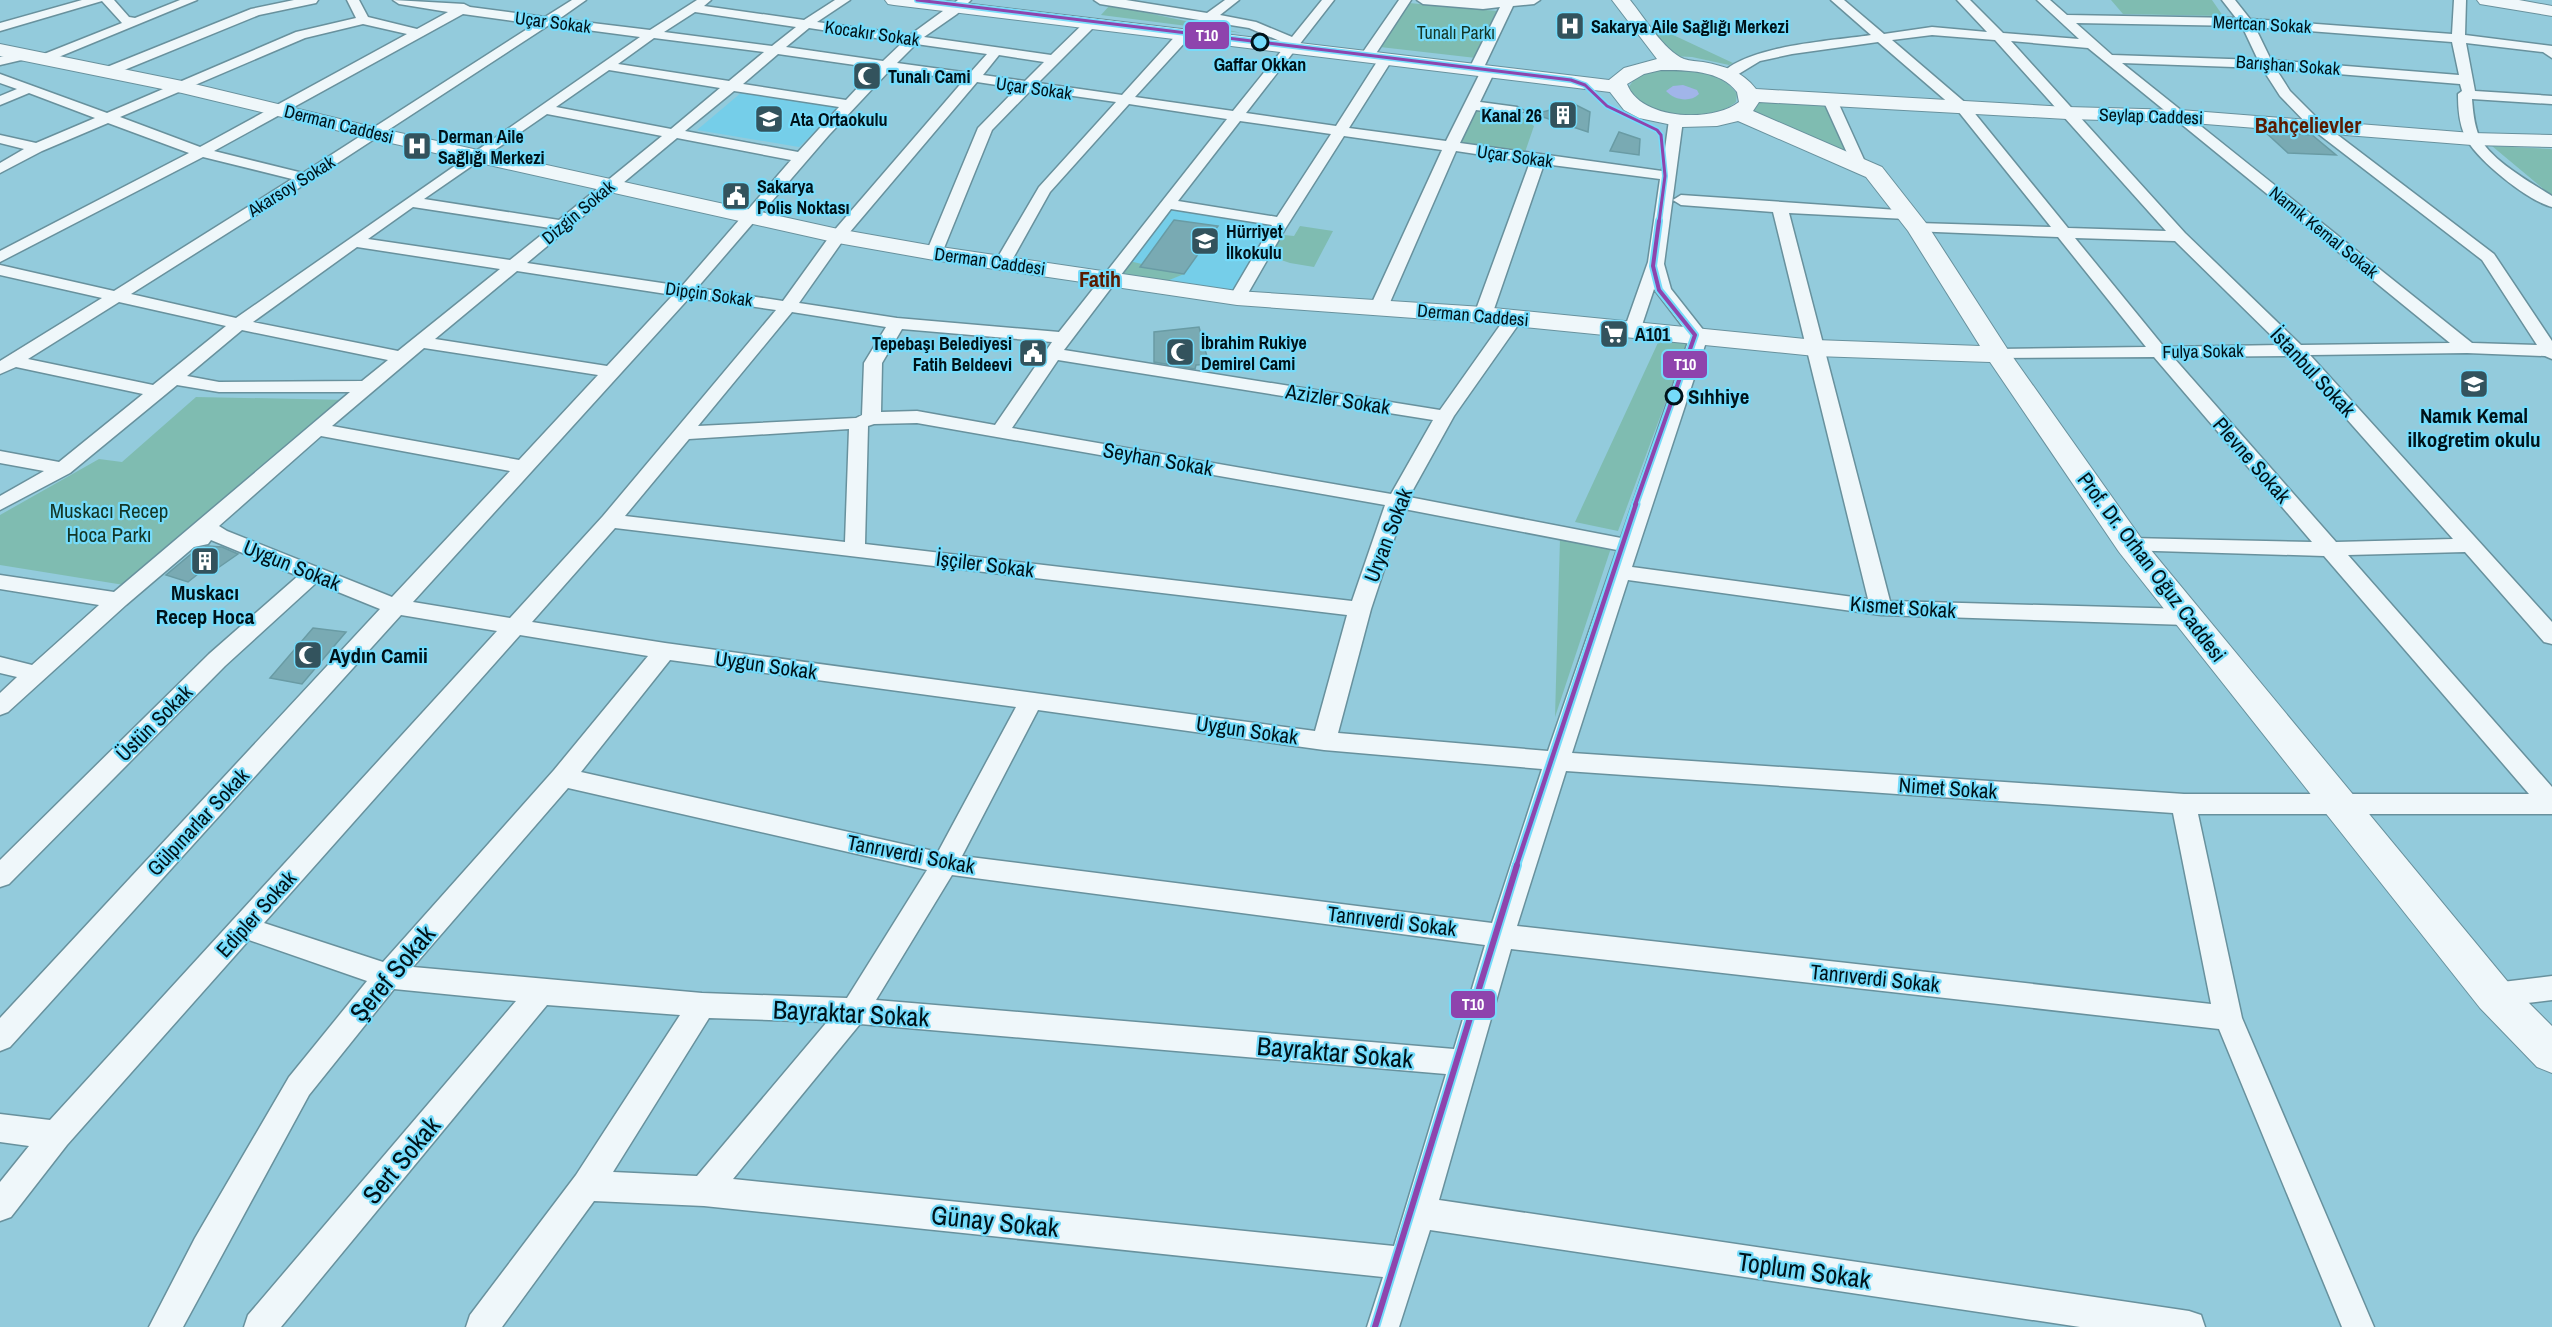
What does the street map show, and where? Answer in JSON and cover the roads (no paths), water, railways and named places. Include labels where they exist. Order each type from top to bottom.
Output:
[{"type":"main road","points":[[894,0],[958,2],[1483,69],[1679,64],[1727,75]]},
{"type":"main road","name":"Seylap Caddesi","points":[[1611,0],[1632,65],[1617,92],[1624,101],[1637,109],[1676,120],[1712,120],[1744,104],[1830,100],[2067,113],[2180,116],[2472,138],[2552,141]]},
{"type":"main road","points":[[1621,0],[1663,54],[1679,64]]},
{"type":"main road","points":[[2486,0],[2552,10]]},
{"type":"main road","points":[[1089,20],[1184,35],[1293,46]]},
{"type":"main road","name":"Derman Caddesi","points":[[0,50],[183,87],[373,133],[753,215],[838,236],[934,253],[1237,297],[1483,315],[1815,348],[1998,354]]},
{"type":"main road","name":"Prof. Dr. Orhan Oğuz Caddesi","points":[[1727,75],[1746,88],[1744,104],[1778,131],[1874,172],[1912,221],[1998,354],[2130,545],[2494,995],[2552,1054]]},
{"type":"street","points":[[0,27],[96,0]]},
{"type":"street","points":[[107,0],[125,20],[136,22]]},
{"type":"street","points":[[0,61],[34,57],[136,22],[191,0]]},
{"type":"street","points":[[107,72],[255,12],[312,0]]},
{"type":"street","points":[[352,0],[363,20]]},
{"type":"street","name":"Uçar Sokak","points":[[399,0],[460,10],[774,50],[1538,160],[1679,196],[1912,221],[2061,232],[2179,236]]},
{"type":"street","points":[[0,257],[201,152],[478,0]]},
{"type":"street","name":"Akarsoy Sokak","points":[[7,365],[305,178],[544,21],[580,0]]},
{"type":"street","name":"Dizgin Sokak","points":[[213,531],[316,429],[367,386],[404,358],[774,50],[844,0]]},
{"type":"street","points":[[934,253],[985,128],[1089,20],[1100,0],[1172,10],[1252,25],[1293,46]]},
{"type":"street","points":[[1172,10],[1181,0]]},
{"type":"street","points":[[1209,17],[1233,0]]},
{"type":"street","points":[[1000,432],[1064,338],[1109,278],[1328,0]]},
{"type":"street","points":[[1237,297],[1281,222],[1341,130],[1405,0]]},
{"type":"street","points":[[1423,0],[1483,5],[1534,0]]},
{"type":"street","name":"Plevne Sokak","points":[[1837,0],[1963,108],[2159,352],[2552,804]]},
{"type":"street","name":"İstanbul Sokak","points":[[1963,0],[1998,35],[2179,236],[2295,350],[2552,636]]},
{"type":"street","name":"Namık Kemal Sokak","points":[[2043,0],[2109,59],[2467,348]]},
{"type":"street","points":[[2228,0],[2246,22],[2266,63],[2285,93],[2317,126],[2488,257],[2551,352]]},
{"type":"street","points":[[2460,0],[2458,37],[2466,87],[2465,110],[2472,138],[2519,183],[2552,202]]},
{"type":"street","name":"Gülpınarlar Sokak","points":[[0,1038],[686,291],[800,157],[913,40],[958,2]]},
{"type":"street","points":[[1379,308],[1471,105],[1508,3]]},
{"type":"street","points":[[0,504],[63,469],[239,324],[410,202],[698,4]]},
{"type":"street","name":"Kocakır Sokak","points":[[698,4],[808,24],[1053,59]]},
{"type":"street","name":"Mertcan Sokak","points":[[2066,19],[2246,22],[2458,37],[2550,51]]},
{"type":"street","points":[[0,169],[37,148],[301,35],[363,20],[419,33]]},
{"type":"street","points":[[1727,75],[1756,58],[1792,50],[1932,31],[2093,44]]},
{"type":"street","points":[[1003,262],[1044,190],[1184,35]]},
{"type":"street","name":"Edipler Sokak","points":[[0,1206],[56,1135],[517,627],[610,521],[789,306],[838,236],[996,51]]},
{"type":"street","name":"Barışhan Sokak","points":[[2109,59],[2186,58],[2266,63],[2466,87],[2552,100]]},
{"type":"street","points":[[606,66],[851,105]]},
{"type":"street","points":[[0,78],[201,152],[305,178]]},
{"type":"street","points":[[0,101],[30,88]]},
{"type":"street","points":[[1830,100],[1859,164]]},
{"type":"street","points":[[1471,105],[1517,111]]},
{"type":"street","points":[[544,109],[800,157]]},
{"type":"street","points":[[1383,1327],[1420,1213],[1501,936],[1699,336],[1663,290],[1656,264],[1661,231],[1679,196],[1671,159],[1676,120]]},
{"type":"street","points":[[0,139],[37,148]]},
{"type":"street","points":[[1483,315],[1538,160]]},
{"type":"street","points":[[1661,231],[1679,196]]},
{"type":"street","points":[[410,202],[563,225]]},
{"type":"street","points":[[1169,204],[1281,222]]},
{"type":"street","points":[[1779,208],[1881,608]]},
{"type":"street","name":"Dipçin Sokak","points":[[355,242],[897,323],[1064,338]]},
{"type":"street","points":[[1634,330],[1653,266],[1656,264]]},
{"type":"street","points":[[0,270],[239,324],[404,358]]},
{"type":"street","name":"Uryan Sokak","points":[[1324,741],[1360,609],[1397,501],[1445,416],[1514,318]]},
{"type":"street","points":[[855,548],[865,420],[873,363],[897,323]]},
{"type":"street","points":[[422,342],[611,372]]},
{"type":"street","name":"Fulya Sokak","points":[[1998,354],[2467,348],[2551,352]]},
{"type":"street","name":"Azizler Sokak","points":[[1053,354],[1445,416]]},
{"type":"street","points":[[7,365],[155,391]]},
{"type":"street","points":[[171,378],[219,387],[367,386]]},
{"type":"street","name":"Seyhan Sokak","points":[[685,433],[917,417],[1397,501],[1629,546]]},
{"type":"street","points":[[316,429],[523,467]]},
{"type":"street","points":[[0,457],[63,469]]},
{"type":"street","name":"İşçiler Sokak","points":[[610,521],[1360,609]]},
{"type":"street","points":[[0,706],[118,600],[187,542],[213,531]]},
{"type":"street","name":"Uygun Sokak","points":[[213,531],[395,607],[665,651],[1324,741],[1557,761]]},
{"type":"street","points":[[2130,545],[2329,549],[2468,544]]},
{"type":"street","name":"Kısmet Sokak","points":[[1620,572],[1881,608],[2187,617]]},
{"type":"street","name":"Üstün Sokak","points":[[0,876],[217,660],[313,574]]},
{"type":"street","points":[[0,582],[118,600]]},
{"type":"street","name":"Şeref Sokak","points":[[165,1327],[206,1249],[299,1086],[388,976],[563,777],[665,651]]},
{"type":"street","points":[[0,665],[37,674]]},
{"type":"street","points":[[704,1191],[854,1011],[945,864],[1031,701]]},
{"type":"street","name":"Nimet Sokak","points":[[1557,761],[2184,804],[2552,804]]},
{"type":"street","name":"Tanrıverdi Sokak","points":[[563,777],[945,864],[1501,936],[2228,1018]]},
{"type":"street","points":[[2184,804],[2228,1018],[2358,1327]]},
{"type":"street","name":"Bayraktar Sokak","points":[[244,927],[388,976],[541,992],[702,1005],[854,1011],[1465,1063]]},
{"type":"street","points":[[2494,995],[2552,988]]},
{"type":"street","name":"Sert Sokak","points":[[260,1327],[541,992]]},
{"type":"street","points":[[482,1327],[587,1186],[702,1005]]},
{"type":"street","points":[[0,1128],[56,1135]]},
{"type":"street","name":"Günay Sokak","points":[[587,1186],[704,1191],[1403,1263]]},
{"type":"street","name":"Toplum Sokak","points":[[1420,1213],[2189,1327]]},
{"type":"place","name":"Sakarya Aile Sağlığı Merkezi","points":[[1570,26]]},
{"type":"place","name":"Gaffar Okkan","points":[[1260,42]]},
{"type":"place","name":"Tunalı Cami","points":[[867,76]]},
{"type":"place","name":"Kanal 26","points":[[1563,115]]},
{"type":"place","name":"Ata Ortaokulu","points":[[769,119]]},
{"type":"place","name":"Derman Aile Sağlığı Merkezi","points":[[417,146]]},
{"type":"place","name":"Sakarya Polis Noktası","points":[[736,196]]},
{"type":"place","name":"Hürriyet İlkokulu","points":[[1205,241]]},
{"type":"place","name":"A101","points":[[1614,334]]},
{"type":"place","name":"İbrahim Rukiye Demirel Cami","points":[[1180,352]]},
{"type":"place","name":"Tepebaşı Belediyesi Fatih Beldeevi","points":[[1033,353]]},
{"type":"place","name":"Namık Kemal ilkogretim okulu","points":[[2474,384]]},
{"type":"place","name":"Sıhhiye","points":[[1674,396]]},
{"type":"place","name":"Muskacı Recep Hoca","points":[[205,561]]},
{"type":"place","name":"Aydın Camii","points":[[308,655]]},
{"type":"district","name":"Bahçelievler","points":[[2308,125]]},
{"type":"district","name":"Fatih","points":[[1100,279]]},
{"type":"park label","name":"Tunalı Parkı","points":[[1456,32]]},
{"type":"park label","name":"Muskacı Recep Hoca Parkı","points":[[109,522]]}]
